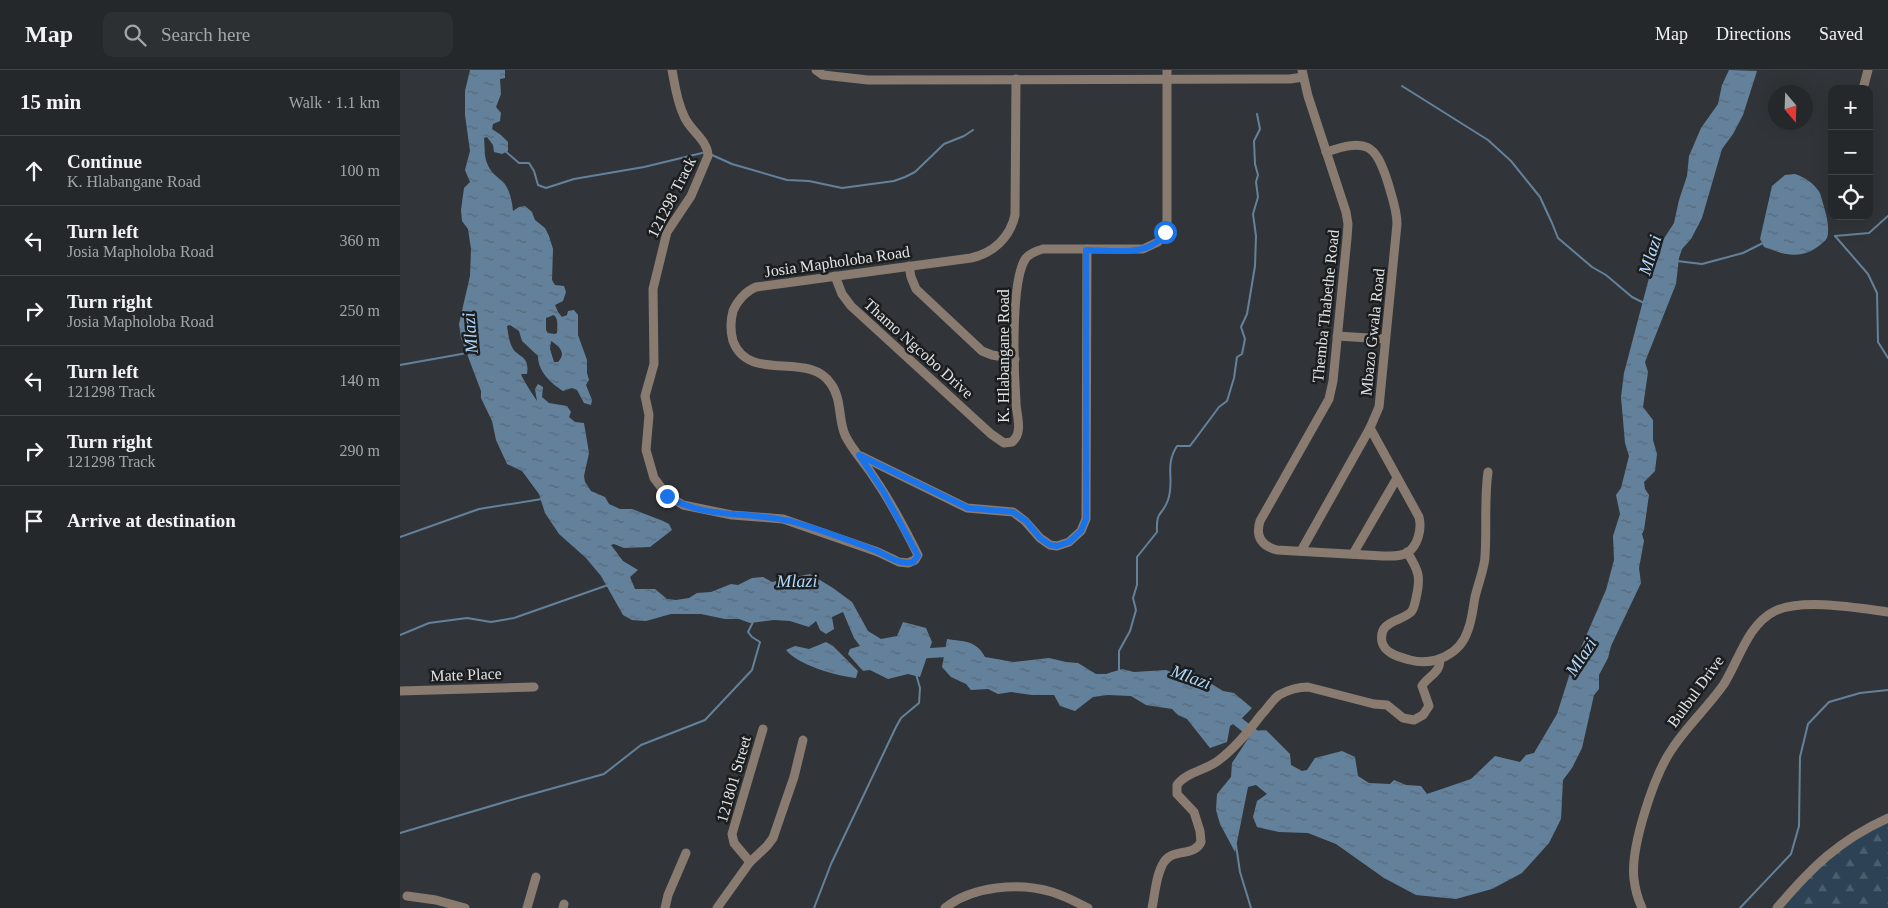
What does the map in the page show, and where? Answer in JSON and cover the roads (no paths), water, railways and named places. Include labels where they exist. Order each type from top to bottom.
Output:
[{"type":"street","name":"121298 Track","points":[[672,70],[678,101],[684,116],[691,129],[702,140],[708,151],[708,156],[691,196],[667,232],[653,289],[654,364],[645,396],[649,415],[646,450],[654,478],[667,496],[683,505],[725,514],[783,519],[870,549],[899,562],[913,562],[918,556],[915,550],[883,491],[859,455]]},
{"type":"street","points":[[816,70],[823,75],[868,80],[989,74],[1016,79],[1167,74],[1290,79],[1303,74]]},
{"type":"street","points":[[1864,85],[1868,70]]},
{"type":"street","name":"K. Hlabangane Road","points":[[1017,436],[1019,426],[1016,404],[1015,300],[1019,275],[1026,258],[1034,252],[1043,249],[1143,249],[1158,242],[1165,232],[1167,217],[1167,74]]},
{"type":"street","name":"Themba Thabethe Road","points":[[1303,74],[1348,221],[1329,399],[1270,500],[1258,528],[1259,538],[1266,546],[1277,550],[1392,556],[1407,552]]},
{"type":"street","name":"Josia Mapholoba Road","points":[[1016,79],[1016,194],[1014,215],[1010,230],[996,247],[982,255],[766,285],[751,289],[735,307],[730,324],[730,331],[736,346],[740,352],[752,361],[770,365],[806,368],[826,377],[836,395],[845,435],[859,455],[968,508],[1013,512],[1026,521],[1040,538],[1050,545],[1062,545],[1078,535],[1086,519],[1086,250]]},
{"type":"street","name":"Mbazo Gwala Road","points":[[1301,550],[1370,428],[1379,407],[1398,224],[1395,206],[1381,161],[1369,148],[1360,145],[1347,145],[1326,152]]},
{"type":"street","points":[[909,266],[916,289],[982,351],[992,355],[1015,359]]},
{"type":"street","name":"Thamo Ngcobo Drive","points":[[835,276],[847,302],[991,434],[1006,443],[1012,442],[1017,436]]},
{"type":"street","points":[[1337,336],[1385,339]]},
{"type":"street","points":[[1370,428],[1416,509],[1420,522],[1418,537],[1407,552],[1419,573],[1415,605],[1409,614],[1387,625],[1382,634],[1383,644],[1390,653],[1424,662],[1440,660],[1456,650],[1462,642],[1468,629],[1485,558],[1488,472]]},
{"type":"street","points":[[1353,554],[1397,478]]},
{"type":"street","name":"Bulbul Drive","points":[[1642,908],[1634,878],[1634,862],[1648,804],[1662,765],[1679,738],[1723,685],[1747,640],[1765,617],[1778,610],[1794,606],[1848,607],[1888,612]]},
{"type":"street","points":[[1152,908],[1160,872],[1165,860],[1176,853],[1194,850],[1201,842],[1197,819],[1192,809],[1176,794],[1177,785],[1183,779],[1213,765],[1240,739],[1273,700],[1280,694],[1303,687],[1387,705],[1403,718],[1417,719],[1423,715],[1429,706],[1422,686],[1427,678],[1439,668],[1440,660]]},
{"type":"street","name":"Mate Place","points":[[400,691],[534,687]]},
{"type":"street","name":"121801 Street","points":[[750,862],[734,843],[732,834],[763,729]]},
{"type":"street","points":[[717,908],[750,862],[767,846],[778,828],[803,740]]},
{"type":"street","points":[[1777,908],[1805,876],[1836,847],[1865,829],[1888,818]]},
{"type":"street","points":[[665,908],[668,895],[686,853]]},
{"type":"street","points":[[527,908],[536,876]]},
{"type":"street","points":[[945,908],[961,897],[973,893],[1013,888],[1051,892],[1088,908]]},
{"type":"street","points":[[408,896],[436,900],[465,908]]},
{"type":"water","points":[[470,70],[505,70],[505,78],[500,79],[501,94],[496,107],[501,113],[500,121],[493,124],[492,129],[508,142],[508,151],[502,154],[494,152],[493,145],[487,137],[484,138],[486,160],[492,172],[507,187],[513,211],[525,206],[532,212],[535,220],[545,228],[549,236],[553,249],[552,280],[555,285],[564,286],[566,292],[563,301],[555,305],[562,317],[567,315],[568,311],[574,310],[578,315],[578,335],[587,360],[589,380],[586,385],[592,400],[591,405],[584,403],[577,390],[572,388],[563,391],[550,381],[540,367],[538,356],[522,341],[519,331],[510,325],[507,326],[511,345],[527,363],[527,374],[521,374],[522,377],[537,401],[535,389],[538,384],[543,387],[542,397],[549,403],[567,406],[571,412],[569,417],[575,422],[584,423],[589,453],[584,476],[585,482],[591,491],[605,497],[609,504],[620,509],[632,509],[663,521],[669,524],[672,530],[650,547],[624,548],[614,544],[611,545],[623,561],[638,570],[630,577],[635,589],[655,589],[667,599],[676,600],[689,598],[697,593],[711,592],[731,584],[738,585],[752,578],[763,577],[772,582],[810,574],[852,602],[868,631],[881,639],[897,636],[903,622],[926,628],[932,642],[920,677],[908,674],[888,679],[870,670],[863,671],[848,654],[850,649],[860,646],[854,638],[843,612],[832,617],[834,629],[826,634],[820,630],[816,621],[809,627],[790,621],[774,620],[750,623],[739,619],[725,619],[701,614],[671,614],[646,621],[632,620],[623,615],[601,576],[586,558],[559,534],[545,513],[539,494],[522,471],[507,464],[496,440],[492,421],[481,398],[481,391],[461,338],[459,324],[470,276],[471,249],[468,229],[462,221],[461,210],[464,188],[470,182],[465,170],[470,151],[465,115],[465,91]],"holes":[[[554,315],[557,319],[557,333],[555,334],[548,333],[546,330],[546,318]],[[551,341],[561,350],[562,356],[558,362],[554,362],[550,349]]]},
{"type":"water","points":[[1729,70],[1757,71],[1743,115],[1722,149],[1702,218],[1691,239],[1682,249],[1676,284],[1645,362],[1648,372],[1643,407],[1653,420],[1653,440],[1657,454],[1655,471],[1644,482],[1645,489],[1649,495],[1642,534],[1644,541],[1639,568],[1641,583],[1599,675],[1599,689],[1594,695],[1582,748],[1572,768],[1563,780],[1561,819],[1549,843],[1522,873],[1492,889],[1456,899],[1416,895],[1384,878],[1336,844],[1308,833],[1279,832],[1257,827],[1253,817],[1257,801],[1267,794],[1256,785],[1248,787],[1235,852],[1220,824],[1216,810],[1217,794],[1231,777],[1232,763],[1253,731],[1266,730],[1290,754],[1291,765],[1302,771],[1307,770],[1315,758],[1342,751],[1355,757],[1358,776],[1369,783],[1390,784],[1394,780],[1406,785],[1421,786],[1427,794],[1471,779],[1495,756],[1520,762],[1526,755],[1534,753],[1557,714],[1570,673],[1606,590],[1614,560],[1613,536],[1620,514],[1616,495],[1621,488],[1629,456],[1625,443],[1621,397],[1624,373],[1649,278],[1660,254],[1663,240],[1674,223],[1687,176],[1689,156],[1701,128],[1718,104],[1722,85]]},
{"type":"water","points":[[1795,174],[1809,181],[1820,193],[1827,217],[1828,232],[1826,240],[1813,250],[1793,255],[1764,247],[1760,239],[1772,186],[1785,175]]},
{"type":"water","points":[[947,639],[974,645],[982,651],[985,657],[1014,662],[1049,658],[1078,663],[1096,674],[1106,674],[1122,669],[1134,672],[1166,670],[1176,674],[1194,673],[1223,691],[1234,693],[1252,708],[1230,726],[1227,742],[1210,748],[1187,719],[1178,715],[1172,709],[1146,705],[1131,696],[1108,695],[1093,697],[1075,711],[1060,706],[1054,695],[1032,695],[1011,692],[998,694],[988,689],[971,690],[966,684],[951,677],[942,667]]},
{"type":"water","points":[[826,642],[833,646],[858,671],[856,678],[839,675],[808,665],[786,650],[795,646],[809,649]]},
{"type":"waterway","points":[[1402,86],[1488,140],[1511,161],[1540,197],[1558,238],[1592,267],[1606,275],[1632,297],[1644,303]]},
{"type":"waterway","points":[[1119,673],[1119,651],[1130,631],[1136,610],[1133,598],[1137,585],[1137,557],[1157,532],[1158,516],[1166,505],[1170,493],[1170,467],[1173,453],[1177,446],[1190,446],[1219,407],[1227,401],[1234,378],[1237,357],[1242,354],[1245,339],[1241,327],[1247,314],[1255,266],[1256,236],[1253,214],[1258,197],[1256,182],[1258,175],[1255,164],[1254,141],[1260,129],[1257,114]]},
{"type":"waterway","points":[[712,155],[732,164],[787,180],[809,181],[842,188],[894,181],[905,177],[915,172],[944,144],[973,130]]},
{"type":"waterway","points":[[504,150],[519,163],[529,163],[534,171],[538,185],[546,188],[574,179],[644,167],[702,153]]},
{"type":"waterway","points":[[1835,236],[1869,233],[1888,216]]},
{"type":"waterway","points":[[1835,236],[1868,274],[1877,293],[1878,342],[1888,358]]},
{"type":"waterway","points":[[1677,261],[1702,264],[1743,253],[1763,243]]},
{"type":"waterway","points":[[400,365],[467,353]]},
{"type":"waterway","points":[[400,537],[479,509],[542,499]]},
{"type":"waterway","points":[[400,635],[429,623],[467,618],[491,622],[514,618],[608,585]]},
{"type":"waterway","points":[[400,833],[604,774],[641,745],[705,720],[752,670],[760,642],[748,632],[754,620]]},
{"type":"waterway","name":"Mlazi","points":[[915,654],[946,652],[957,658]]},
{"type":"waterway","points":[[814,908],[831,864],[896,727],[901,718],[919,703],[920,688],[916,674]]},
{"type":"waterway","points":[[1740,908],[1791,854],[1799,826],[1800,757],[1808,724],[1829,702],[1860,693],[1888,690]]},
{"type":"waterway","name":"Mlazi","points":[[1227,713],[1255,735]]},
{"type":"waterway","points":[[1236,845],[1240,872],[1251,908]]}]
